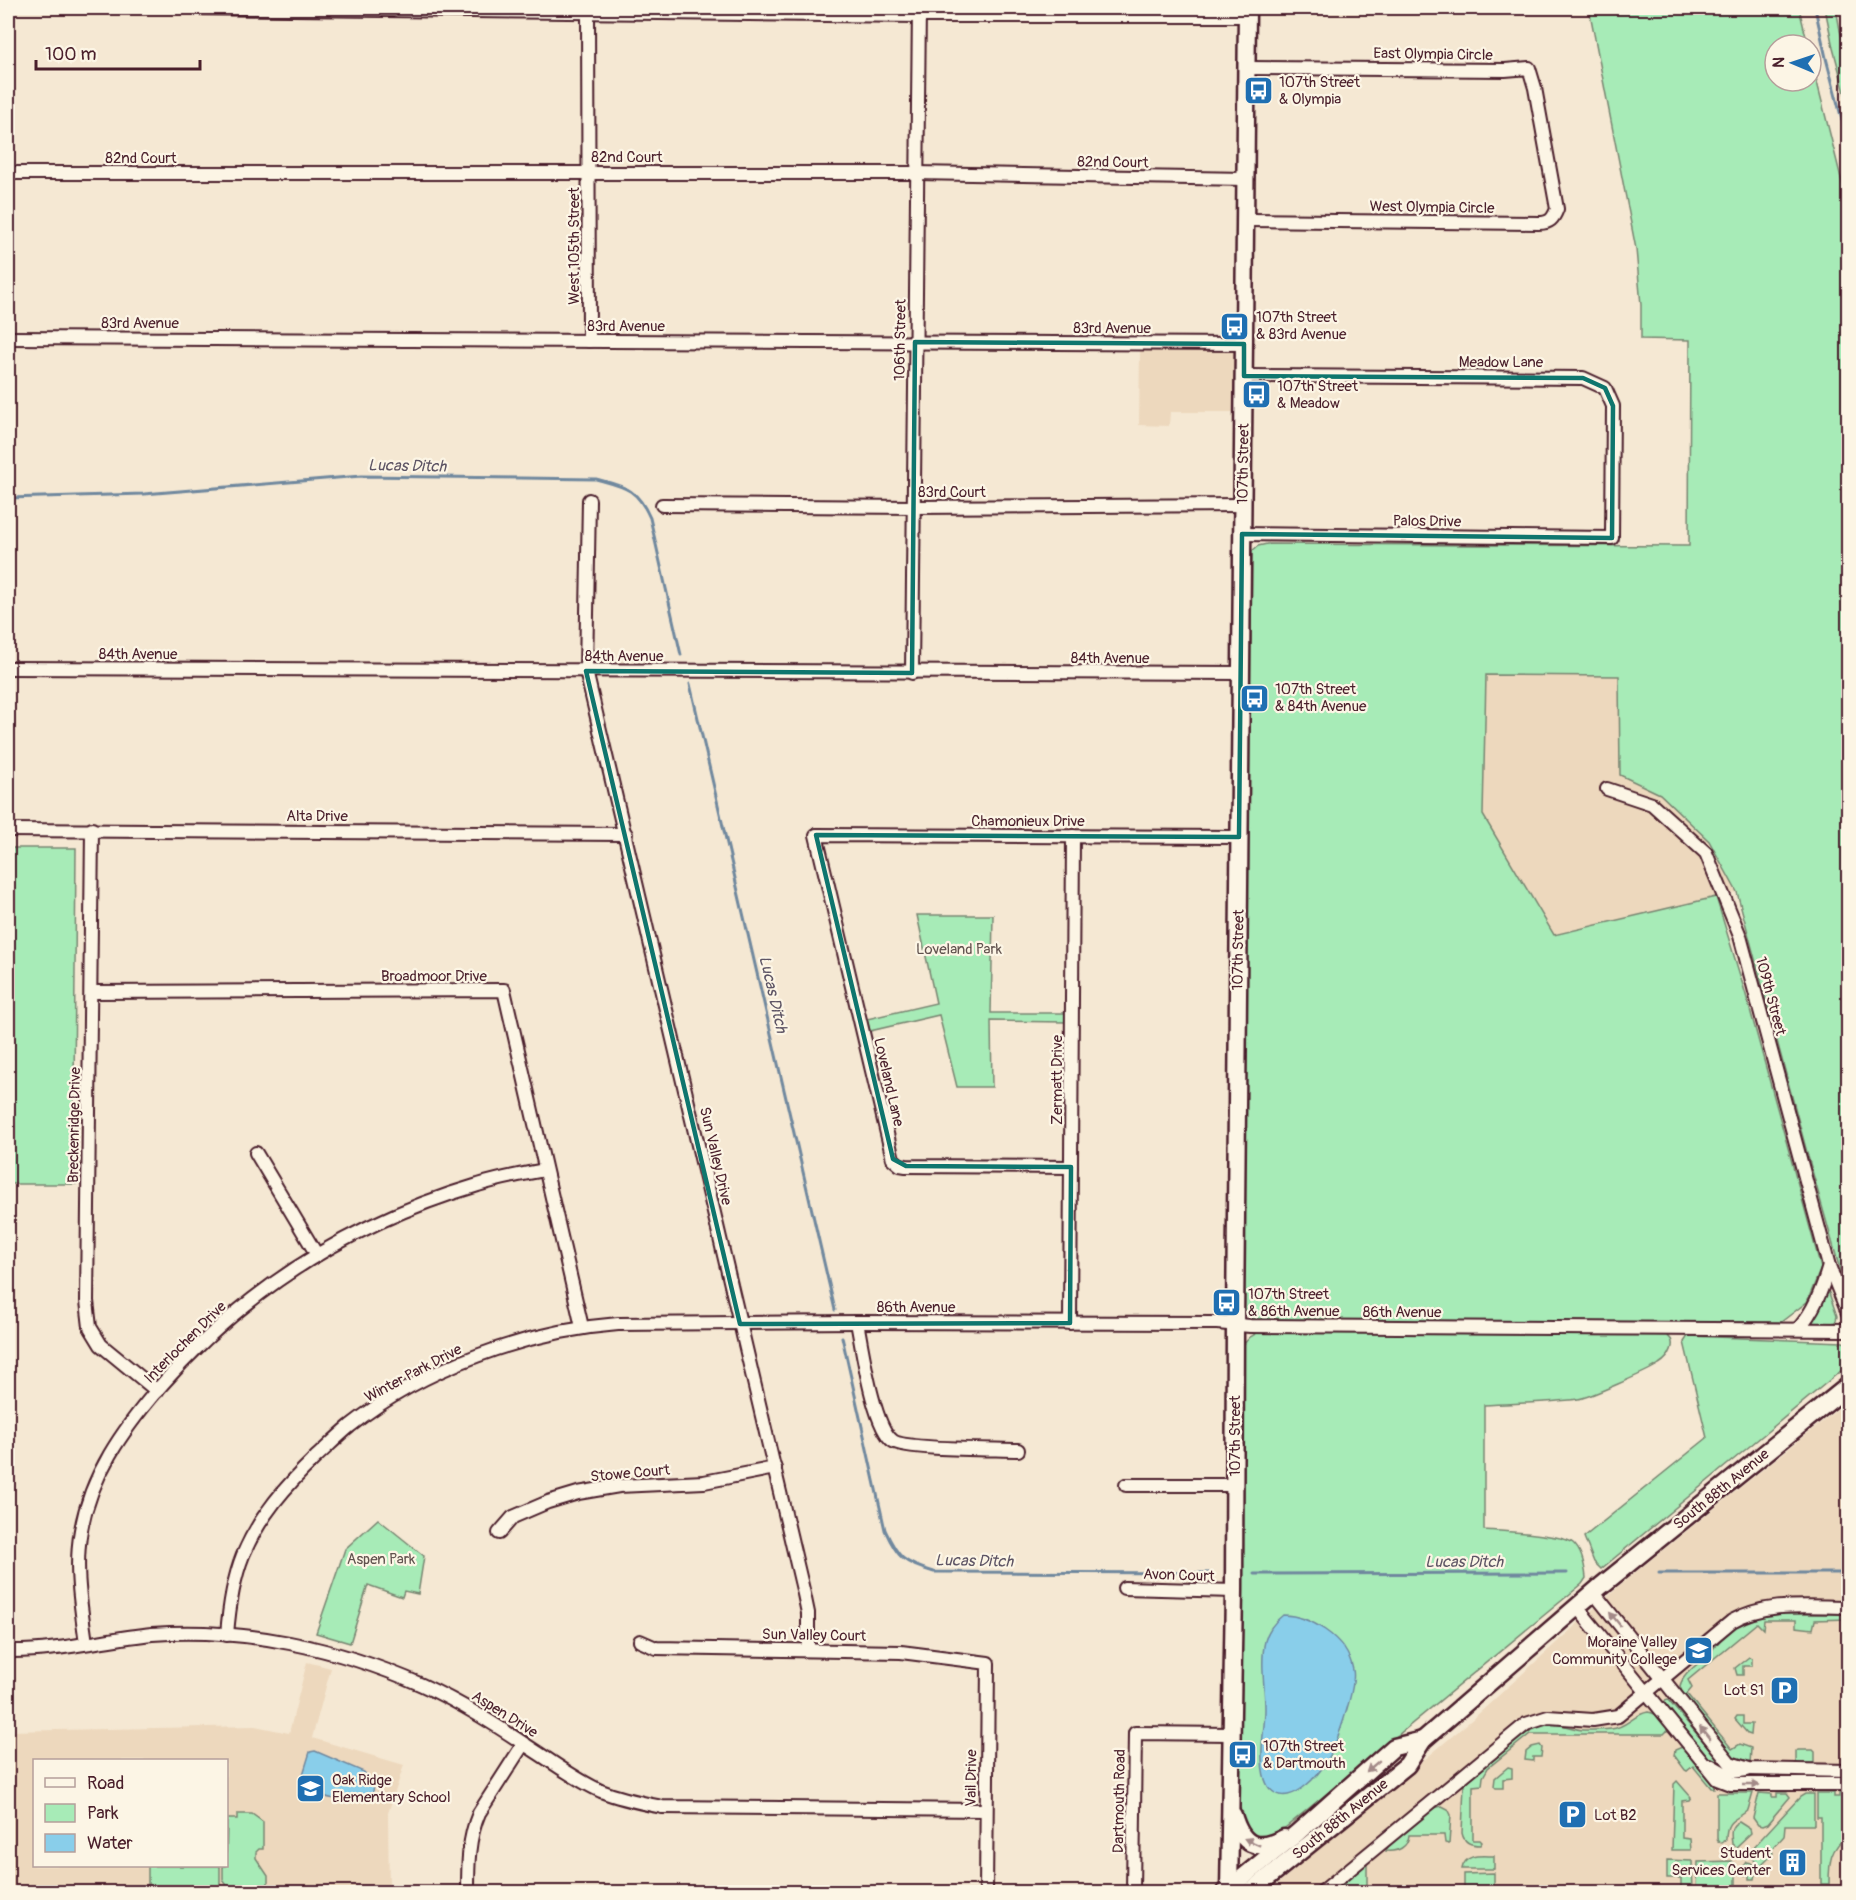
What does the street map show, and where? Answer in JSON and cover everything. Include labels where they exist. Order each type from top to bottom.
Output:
[{"type":"street","points":[[199,8],[1247,12]]},
{"type":"street","name":"West 105th Street","points":[[588,9],[589,340]]},
{"type":"street","name":"106th Street","points":[[912,673],[919,12]]},
{"type":"street","name":"107th Street","points":[[1228,1892],[1234,1591],[1234,1325],[1247,12]]},
{"type":"street","name":"East Olympia Circle","points":[[1246,68],[1493,70],[1529,68],[1548,155]]},
{"type":"street","name":"West Olympia Circle","points":[[1245,220],[1546,223],[1552,219],[1557,209],[1548,155]]},
{"type":"street","name":"82nd Court","points":[[8,173],[917,173],[1246,179]]},
{"type":"street","name":"83rd Avenue","points":[[8,338],[1244,344]]},
{"type":"street","name":"Meadow Lane","points":[[1244,376],[1583,378],[1605,388],[1612,406],[1612,538]]},
{"type":"street","points":[[586,670],[589,500]]},
{"type":"street","name":"83rd Court","points":[[662,506],[1242,505]]},
{"type":"street","name":"Palos Drive","points":[[1242,534],[1612,538]]},
{"type":"street","name":"84th Avenue","points":[[8,668],[1241,673]]},
{"type":"street","name":"Sun Valley Drive","points":[[586,670],[808,1613],[808,1650]]},
{"type":"street","name":"109th Street","points":[[1607,789],[1652,804],[1706,853],[1740,936],[1829,1266],[1848,1313]]},
{"type":"street","name":"Breckenridge Drive","points":[[92,829],[87,1301],[90,1327],[101,1346],[157,1391]]},
{"type":"street","name":"Alta Drive","points":[[8,830],[626,834]]},
{"type":"street","name":"Chamonieux Drive","points":[[816,834],[1239,837]]},
{"type":"street","name":"Loveland Lane","points":[[816,834],[893,1159],[900,1165],[906,1166],[1071,1167]]},
{"type":"street","name":"Zermatt Drive","points":[[1070,1323],[1073,836]]},
{"type":"street","name":"Broadmoor Drive","points":[[91,992],[504,990],[582,1327]]},
{"type":"street","points":[[255,1153],[317,1255]]},
{"type":"street","name":"Interlochen Drive","points":[[86,1643],[77,1568],[84,1515],[101,1469],[115,1444],[140,1410],[181,1363],[239,1308],[317,1255],[392,1216],[427,1202],[482,1184],[545,1170]]},
{"type":"street","points":[[1798,1329],[1809,1317],[1823,1288],[1829,1266]]},
{"type":"street","points":[[857,1322],[875,1407],[881,1423],[893,1441],[911,1446],[1018,1450]]},
{"type":"street","name":"86th Avenue","points":[[740,1324],[1070,1323],[1848,1330]]},
{"type":"street","name":"Winter Park Drive","points":[[227,1635],[237,1574],[252,1537],[276,1498],[349,1427],[402,1392],[460,1363],[508,1346],[582,1327],[618,1324],[740,1324]]},
{"type":"street","name":"South 88th Avenue","points":[[1250,1893],[1407,1765],[1423,1740],[1577,1607],[1848,1386]]},
{"type":"street","name":"Stowe Court","points":[[499,1533],[513,1517],[548,1502],[578,1493],[619,1486],[704,1482],[775,1468]]},
{"type":"street","points":[[1126,1485],[1235,1485]]},
{"type":"street","name":"Avon Court","points":[[1124,1588],[1234,1591]]},
{"type":"street","points":[[1594,1593],[1730,1763],[1749,1769],[1848,1771]]},
{"type":"street","points":[[1577,1607],[1717,1779],[1730,1785],[1848,1784]]},
{"type":"street","points":[[1322,1893],[1526,1724],[1548,1717],[1593,1720],[1611,1718],[1623,1713],[1732,1621],[1743,1615],[1774,1608],[1848,1607]]},
{"type":"street","name":"Aspen Drive","points":[[8,1651],[42,1650],[154,1634],[227,1635],[305,1647],[368,1665],[420,1684],[453,1700],[578,1779],[624,1799],[662,1808],[985,1810]]},
{"type":"street","name":"Sun Valley Court","points":[[640,1641],[656,1648],[901,1652],[988,1663]]},
{"type":"street","name":"Vail Drive","points":[[986,1893],[988,1663]]},
{"type":"street","name":"Dartmouth Road","points":[[1133,1893],[1135,1733],[1231,1734]]},
{"type":"street","name":"South 88th Avenue","points":[[1228,1892],[1394,1748],[1423,1740]]},
{"type":"street","points":[[468,1893],[469,1843],[478,1813],[524,1743]]},
{"type":"street","points":[[1704,1762],[1724,1773],[1739,1773],[1749,1769]]},
{"type":"street","points":[[1229,1803],[1238,1832],[1251,1844],[1268,1845],[1296,1834]]},
{"type":"highlighted area","points":[[915,342],[1244,344],[1244,376],[1583,378],[1605,388],[1613,406],[1612,538],[1242,534],[1239,837],[816,835],[893,1159],[906,1166],[1071,1167],[1070,1323],[740,1324],[586,671],[912,673]]},
{"type":"shaded area","points":[[1140,350],[1239,351],[1238,412],[1170,412],[1169,426],[1139,425]]},
{"type":"shaded area","points":[[1485,675],[1619,675],[1620,775],[1660,794],[1709,841],[1737,892],[1554,935],[1483,815]]},
{"type":"shaded area","name":"Moraine Valley Community College","points":[[1848,1401],[1848,1892],[1268,1892],[1475,1717],[1620,1585]]},
{"type":"shaded area","name":"Oak Ridge Elementary School","points":[[307,1662],[331,1668],[312,1738],[404,1765],[388,1813],[389,1892],[8,1892],[8,1731],[255,1726],[289,1733]]},
{"type":"green space","points":[[1589,8],[1799,8],[1805,33],[1763,33],[1763,93],[1820,93],[1848,206],[1848,1298],[1737,892],[1709,841],[1660,794],[1620,775],[1619,676],[1486,675],[1483,815],[1554,935],[1716,897],[1746,995],[1821,1268],[1807,1302],[1781,1322],[1254,1321],[1243,1310],[1252,551],[1258,546],[1267,544],[1689,546],[1690,340],[1641,339],[1641,305],[1636,249]]},
{"type":"green space","points":[[1825,8],[1836,8],[1848,60],[1848,104],[1833,48]]},
{"type":"green space","points":[[8,848],[76,848],[74,1092],[76,1184],[8,1184]]},
{"type":"green space","name":"Loveland Park","points":[[917,915],[993,915],[991,1013],[1065,1013],[1065,1022],[991,1021],[992,1087],[957,1087],[939,1015],[870,1031],[867,1019],[936,1003]]},
{"type":"green space","points":[[1829,1293],[1837,1316],[1836,1321],[1823,1326],[1809,1323],[1826,1294]]},
{"type":"green space","points":[[1257,1333],[1666,1335],[1672,1342],[1669,1354],[1659,1364],[1584,1397],[1484,1405],[1484,1530],[1567,1540],[1579,1550],[1586,1578],[1582,1584],[1269,1841],[1246,1833],[1237,1806],[1244,1344]]},
{"type":"green space","points":[[1688,1336],[1843,1342],[1848,1344],[1848,1365],[1601,1569],[1594,1562],[1584,1537],[1707,1438],[1684,1342]]},
{"type":"green space","name":"Aspen Park","points":[[378,1519],[424,1556],[418,1594],[404,1591],[402,1597],[368,1585],[350,1643],[316,1633],[345,1549]]},
{"type":"green space","points":[[1781,1614],[1848,1614],[1848,1619],[1815,1620],[1813,1629],[1796,1627],[1796,1620],[1764,1620],[1763,1629],[1757,1623],[1688,1680],[1692,1688],[1687,1694],[1732,1749],[1740,1744],[1751,1748],[1750,1764],[1737,1759],[1729,1752],[1683,1696],[1680,1686],[1687,1674],[1736,1626],[1750,1620]]},
{"type":"green space","points":[[1749,1657],[1752,1658],[1752,1666],[1743,1666],[1743,1675],[1737,1675],[1735,1668]]},
{"type":"green space","points":[[1668,1700],[1720,1761],[1719,1765],[1715,1765],[1665,1704]]},
{"type":"green space","points":[[1648,1712],[1661,1718],[1667,1728],[1664,1734],[1530,1734],[1488,1768],[1482,1785],[1473,1786],[1473,1840],[1482,1842],[1480,1845],[1474,1845],[1464,1839],[1462,1833],[1464,1783],[1519,1738],[1551,1724],[1583,1730],[1616,1728]]},
{"type":"green space","points":[[1737,1716],[1743,1716],[1743,1724],[1752,1724],[1751,1735],[1735,1719]]},
{"type":"green space","points":[[1540,1745],[1541,1757],[1533,1757],[1533,1761],[1525,1760],[1526,1752]]},
{"type":"green space","points":[[1682,1747],[1713,1783],[1714,1788],[1711,1788],[1693,1766],[1685,1770],[1674,1755],[1675,1750]]},
{"type":"green space","points":[[1798,1750],[1813,1750],[1815,1763],[1796,1764]]},
{"type":"green space","points":[[1508,1767],[1512,1768],[1512,1778],[1503,1779],[1503,1788],[1496,1788],[1495,1778]]},
{"type":"green space","points":[[1677,1781],[1691,1797],[1689,1800],[1682,1801],[1682,1838],[1690,1839],[1691,1850],[1672,1850],[1674,1784]]},
{"type":"green space","points":[[1717,1793],[1753,1793],[1748,1810],[1730,1823],[1726,1839],[1722,1842],[1717,1838]]},
{"type":"green space","points":[[1759,1793],[1772,1794],[1772,1797],[1777,1797],[1777,1793],[1787,1793],[1790,1797],[1767,1824],[1762,1826],[1758,1825],[1753,1818]]},
{"type":"green space","points":[[1817,1793],[1834,1793],[1834,1797],[1839,1797],[1839,1793],[1843,1793],[1848,1804],[1846,1832],[1848,1835],[1837,1845],[1832,1856],[1829,1884],[1821,1884],[1821,1817],[1817,1817]]},
{"type":"green space","points":[[1805,1794],[1814,1794],[1814,1825],[1785,1825],[1784,1836],[1771,1850],[1773,1853],[1760,1866],[1749,1855],[1749,1852]]},
{"type":"green space","points":[[1442,1806],[1448,1809],[1451,1815],[1449,1844],[1445,1843],[1444,1835],[1409,1835],[1404,1846],[1394,1851],[1386,1851],[1389,1845],[1434,1808]]},
{"type":"green space","points":[[237,1814],[252,1814],[263,1822],[263,1849],[256,1852],[256,1858],[268,1876],[268,1892],[232,1892],[223,1880],[223,1867],[228,1867],[228,1819],[237,1819]]},
{"type":"green space","points":[[1739,1822],[1750,1829],[1751,1833],[1736,1847],[1732,1844],[1731,1831]]},
{"type":"green space","points":[[1494,1856],[1494,1869],[1462,1869],[1466,1860],[1470,1858]]},
{"type":"green space","points":[[1667,1860],[1692,1861],[1693,1892],[1681,1892],[1681,1878],[1667,1878]]},
{"type":"green space","points":[[1732,1861],[1736,1865],[1736,1892],[1697,1892],[1698,1862]]},
{"type":"green space","points":[[1746,1862],[1751,1863],[1757,1869],[1755,1879],[1749,1879],[1749,1875],[1744,1875]]},
{"type":"green space","points":[[1367,1863],[1367,1886],[1361,1886],[1361,1892],[1331,1892]]},
{"type":"green space","points":[[148,1867],[220,1867],[220,1892],[148,1892]]},
{"type":"green space","points":[[1494,1873],[1494,1892],[1464,1892],[1464,1874]]},
{"type":"water","points":[[1283,1615],[1299,1617],[1325,1630],[1343,1647],[1353,1670],[1352,1689],[1345,1716],[1327,1761],[1310,1782],[1294,1793],[1286,1795],[1277,1794],[1268,1786],[1263,1771],[1262,1753],[1265,1709],[1263,1666],[1265,1641],[1274,1623]]},
{"type":"water","points":[[315,1751],[364,1772],[374,1785],[372,1798],[354,1801],[334,1799],[315,1793],[307,1787],[301,1781],[310,1752]]},
{"type":"waterway","points":[[1815,8],[1848,143]]},
{"type":"waterway","name":"Lucas Ditch","points":[[8,498],[144,494],[361,476],[596,479],[629,490],[640,500],[650,518],[681,655]]},
{"type":"waterway","name":"Lucas Ditch","points":[[690,684],[835,1310]]},
{"type":"waterway","name":"Lucas Ditch","points":[[842,1337],[885,1530],[898,1553],[908,1562],[934,1572],[1209,1573]]},
{"type":"waterway","name":"Lucas Ditch","points":[[1254,1574],[1567,1573]]},
{"type":"waterway","name":"Lucas Ditch","points":[[1659,1573],[1848,1573]]},
{"type":"place","name":"107th Street & Olympia","points":[[1258,91]]},
{"type":"place","name":"107th Street & 83rd Avenue","points":[[1235,326]]},
{"type":"place","name":"107th Street & Meadow","points":[[1256,395]]},
{"type":"place","name":"107th Street & 84th Avenue","points":[[1254,698]]},
{"type":"place","name":"107th Street & 86th Avenue","points":[[1227,1303]]},
{"type":"place","name":"Moraine Valley Community College","points":[[1698,1651]]},
{"type":"place","name":"Lot S1","points":[[1785,1690]]},
{"type":"place","name":"107th Street & Dartmouth","points":[[1242,1755]]},
{"type":"place","name":"Oak Ridge Elementary School","points":[[311,1789]]},
{"type":"place","name":"Lot B2","points":[[1573,1815]]},
{"type":"place","name":"Student Services Center","points":[[1792,1862]]}]
